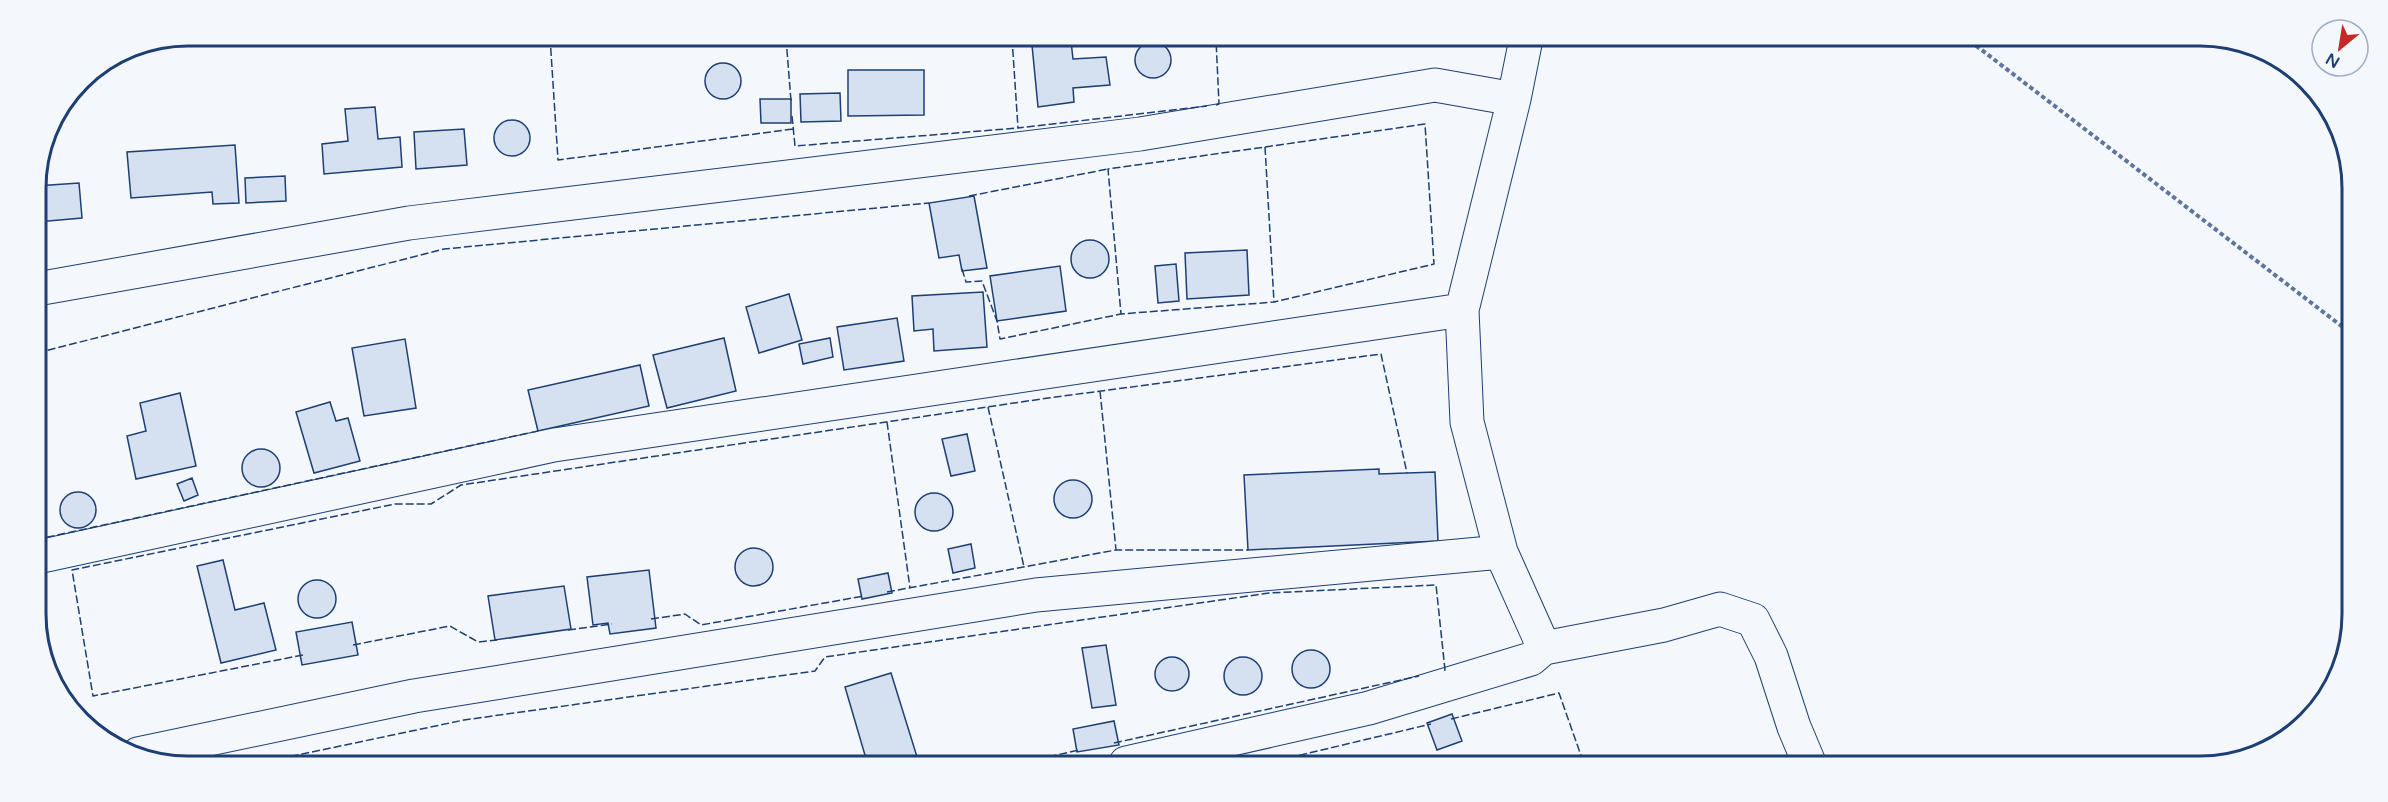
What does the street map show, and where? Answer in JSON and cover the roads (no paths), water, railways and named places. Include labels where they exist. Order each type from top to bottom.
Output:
[{"type":"street","points":[[1525,46],[1515,99],[1462,310],[1467,422],[1501,552],[1544,648]]},
{"type":"street","points":[[47,287],[409,223],[1140,134],[1435,85],[1515,99]]},
{"type":"street","points":[[46,555],[554,446],[1462,310]]},
{"type":"street","points":[[152,751],[414,696],[1036,595],[1501,552]]},
{"type":"street","points":[[1159,756],[1369,708],[1531,659],[1544,648],[1664,625],[1720,609],[1753,620],[1771,656],[1794,727],[1806,755]]}]
